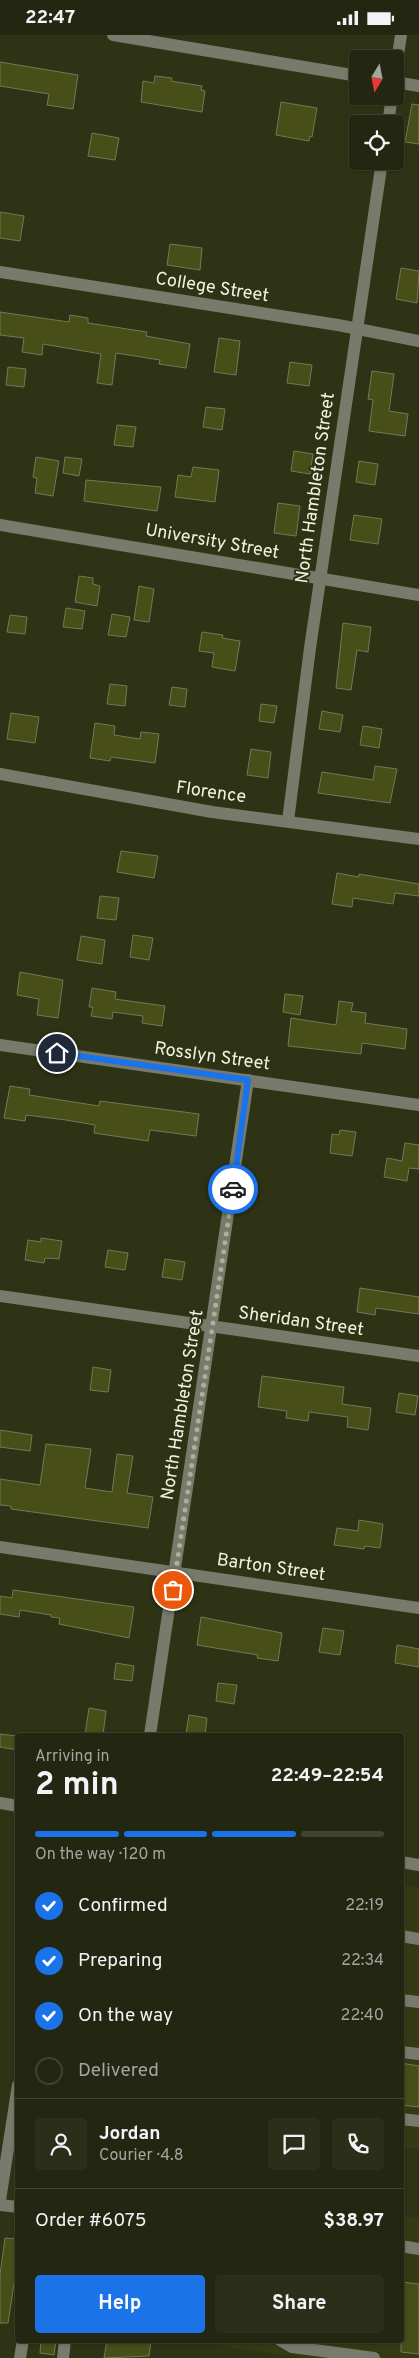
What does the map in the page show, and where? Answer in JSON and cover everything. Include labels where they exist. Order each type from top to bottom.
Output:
[{"type":"street","points":[[113,35],[349,74]]},
{"type":"street","points":[[399,50],[401,35]]},
{"type":"street","points":[[404,84],[419,86]]},
{"type":"street","name":"North Hambleton Street","points":[[288,821],[356,329],[381,170]]},
{"type":"street","name":"College Street","points":[[0,272],[356,329],[419,341]]},
{"type":"street","name":"University Street","points":[[0,525],[419,595]]},
{"type":"street","name":"Florence","points":[[0,774],[134,799],[419,839]]},
{"type":"street","name":"Rosslyn Street","points":[[0,1045],[419,1105]]},
{"type":"street","name":"North Hambleton Street","points":[[150,1733],[213,1327],[248,1080]]},
{"type":"street","name":"Sheridan Street","points":[[0,1296],[419,1356]]},
{"type":"street","name":"Barton Street","points":[[0,1547],[419,1608]]},
{"type":"street","points":[[0,1803],[15,1806]]},
{"type":"street","points":[[404,1863],[419,1865]]},
{"type":"street","points":[[404,1936],[419,1939]]},
{"type":"street","points":[[404,2000],[419,2003]]},
{"type":"street","points":[[404,2052],[419,2054]]},
{"type":"street","points":[[0,2200],[15,2104]]},
{"type":"street","points":[[404,2119],[419,2121]]},
{"type":"street","points":[[0,2205],[15,2207]]},
{"type":"street","points":[[404,2246],[419,2249]]},
{"type":"street","points":[[20,2358],[22,2343]]},
{"type":"street","points":[[63,2358],[65,2343]]},
{"type":"street","points":[[285,2343],[292,2347],[374,2358]]},
{"type":"shaded area","points":[[404,1886],[419,1888],[419,2149],[404,2147]]},
{"type":"shaded area","points":[[404,2216],[419,2218],[419,2358],[305,2358],[221,2346],[222,2343],[404,2343]]},
{"type":"building","points":[[0,62],[78,75],[73,109],[47,105],[49,94],[0,86]]},
{"type":"building","points":[[155,76],[172,78],[171,81],[202,86],[201,90],[205,91],[202,112],[141,102],[143,81],[154,83]]},
{"type":"building","points":[[281,102],[317,108],[312,137],[310,136],[309,141],[276,135]]},
{"type":"building","points":[[412,104],[419,105],[419,144],[405,142]]},
{"type":"building","points":[[92,133],[119,138],[115,160],[88,156]]},
{"type":"building","points":[[0,212],[24,216],[20,241],[0,238]]},
{"type":"building","points":[[170,244],[202,248],[200,270],[167,265]]},
{"type":"building","points":[[401,268],[419,271],[417,303],[396,299]]},
{"type":"building","points":[[0,312],[69,322],[70,315],[88,318],[88,323],[147,332],[146,336],[190,344],[186,368],[159,364],[160,360],[116,353],[112,385],[97,383],[101,354],[43,344],[42,355],[22,352],[24,338],[0,335]]},
{"type":"building","points":[[219,338],[240,341],[236,375],[214,372]]},
{"type":"building","points":[[290,362],[312,365],[309,386],[287,383]]},
{"type":"building","points":[[8,367],[26,369],[24,387],[6,385]]},
{"type":"building","points":[[372,371],[394,374],[389,411],[408,414],[405,436],[369,431],[373,400],[368,399]]},
{"type":"building","points":[[206,407],[225,409],[222,430],[203,427]]},
{"type":"building","points":[[117,425],[136,427],[133,447],[114,445]]},
{"type":"building","points":[[294,451],[313,454],[310,474],[291,471]]},
{"type":"building","points":[[36,457],[59,461],[53,496],[35,493],[37,478],[33,477]]},
{"type":"building","points":[[65,457],[82,459],[79,476],[63,473]]},
{"type":"building","points":[[359,461],[378,464],[375,485],[356,482]]},
{"type":"building","points":[[193,467],[219,470],[215,502],[175,497],[178,475],[191,477]]},
{"type":"building","points":[[86,480],[161,487],[157,511],[84,501]]},
{"type":"building","points":[[278,503],[300,506],[296,536],[274,533]]},
{"type":"building","points":[[354,515],[382,519],[378,544],[350,540]]},
{"type":"building","points":[[79,576],[93,578],[93,584],[100,586],[97,606],[75,602]]},
{"type":"building","points":[[139,586],[154,589],[149,622],[134,620]]},
{"type":"building","points":[[66,608],[85,611],[82,629],[63,627]]},
{"type":"building","points":[[112,614],[130,617],[126,637],[108,635]]},
{"type":"building","points":[[10,615],[27,617],[25,634],[7,632]]},
{"type":"building","points":[[343,623],[371,627],[368,652],[357,650],[351,690],[336,688]]},
{"type":"building","points":[[202,632],[223,635],[222,638],[240,641],[235,671],[212,667],[214,653],[199,651]]},
{"type":"building","points":[[110,684],[127,686],[125,706],[107,704]]},
{"type":"building","points":[[172,687],[187,689],[185,707],[169,705]]},
{"type":"building","points":[[261,704],[277,706],[274,723],[259,721]]},
{"type":"building","points":[[322,711],[343,715],[340,732],[319,729]]},
{"type":"building","points":[[11,713],[39,717],[35,743],[7,739]]},
{"type":"building","points":[[95,723],[115,726],[114,735],[140,739],[141,732],[159,734],[155,763],[111,757],[110,761],[90,758]]},
{"type":"building","points":[[363,726],[382,729],[379,748],[360,745]]},
{"type":"building","points":[[251,749],[271,752],[268,778],[247,775]]},
{"type":"building","points":[[375,766],[397,769],[390,803],[318,793],[322,772],[373,780]]},
{"type":"building","points":[[121,851],[158,856],[154,878],[117,872]]},
{"type":"building","points":[[337,873],[359,877],[359,874],[419,884],[419,896],[395,893],[393,904],[353,898],[352,907],[332,904]]},
{"type":"building","points":[[100,896],[119,898],[116,920],[97,918]]},
{"type":"building","points":[[133,935],[153,938],[149,960],[130,957]]},
{"type":"building","points":[[81,936],[105,940],[102,964],[77,960]]},
{"type":"building","points":[[20,972],[63,980],[58,1018],[37,1015],[39,999],[17,995]]},
{"type":"building","points":[[92,988],[116,992],[115,999],[165,1006],[162,1026],[142,1023],[143,1016],[113,1012],[112,1019],[91,1016],[93,1007],[89,1007]]},
{"type":"building","points":[[285,994],[303,996],[300,1015],[283,1012]]},
{"type":"building","points":[[339,1001],[353,1003],[351,1011],[366,1013],[365,1023],[407,1029],[405,1049],[362,1043],[361,1054],[288,1046],[291,1018],[336,1025]]},
{"type":"building","points":[[10,1086],[30,1089],[29,1095],[99,1106],[100,1101],[199,1114],[196,1136],[150,1130],[148,1141],[94,1133],[95,1125],[66,1120],[26,1115],[25,1121],[4,1118]]},
{"type":"building","points":[[340,1130],[356,1132],[352,1156],[330,1153],[332,1134],[339,1135]]},
{"type":"building","points":[[405,1143],[419,1145],[419,1169],[409,1168],[407,1181],[384,1177],[387,1158],[402,1161]]},
{"type":"building","points":[[41,1238],[62,1241],[59,1259],[45,1258],[44,1263],[25,1260],[28,1240],[41,1242]]},
{"type":"building","points":[[108,1250],[128,1253],[125,1270],[105,1267]]},
{"type":"building","points":[[165,1259],[185,1262],[182,1280],[162,1277]]},
{"type":"building","points":[[360,1288],[419,1297],[419,1314],[376,1308],[375,1315],[357,1312]]},
{"type":"building","points":[[93,1367],[111,1370],[108,1392],[90,1390]]},
{"type":"building","points":[[262,1376],[344,1387],[342,1404],[371,1408],[368,1430],[347,1427],[348,1417],[309,1412],[308,1421],[286,1418],[287,1411],[258,1407]]},
{"type":"building","points":[[399,1393],[418,1396],[415,1415],[396,1412]]},
{"type":"building","points":[[0,1430],[32,1435],[30,1451],[0,1447]]},
{"type":"building","points":[[46,1444],[91,1449],[85,1488],[112,1492],[117,1454],[133,1456],[127,1493],[153,1497],[148,1528],[11,1509],[11,1506],[0,1505],[0,1479],[40,1485]]},
{"type":"building","points":[[359,1520],[383,1524],[380,1548],[365,1546],[364,1549],[334,1545],[337,1528],[358,1531]]},
{"type":"building","points":[[13,1590],[134,1607],[129,1638],[59,1624],[60,1618],[51,1617],[51,1615],[20,1610],[19,1617],[0,1614],[0,1596],[12,1598]]},
{"type":"building","points":[[201,1617],[282,1633],[278,1661],[257,1658],[258,1655],[197,1645]]},
{"type":"building","points":[[323,1628],[344,1631],[340,1655],[319,1652]]},
{"type":"building","points":[[397,1645],[419,1649],[419,1667],[395,1663]]},
{"type":"building","points":[[116,1663],[134,1666],[132,1681],[114,1679]]},
{"type":"building","points":[[218,1683],[237,1685],[234,1704],[216,1701]]},
{"type":"building","points":[[89,1708],[106,1711],[103,1733],[85,1733]]},
{"type":"building","points":[[189,1715],[207,1718],[205,1733],[186,1733]]},
{"type":"building","points":[[0,1734],[15,1736],[15,1750],[0,1747]]},
{"type":"building","points":[[404,2064],[419,2066],[419,2107],[404,2105]]},
{"type":"building","points":[[5,2238],[15,2239],[15,2278],[8,2323],[0,2323],[0,2275]]},
{"type":"building","points":[[404,2282],[419,2284],[419,2354],[401,2352],[401,2343],[404,2343]]},
{"type":"building","points":[[41,2343],[56,2343],[54,2355],[40,2353]]},
{"type":"building","points":[[106,2343],[151,2343],[149,2356],[104,2358]]},
{"type":"way so far","points":[[173,1590],[233,1189]]},
{"type":"route","points":[[57,1053],[248,1080],[233,1189]]}]
